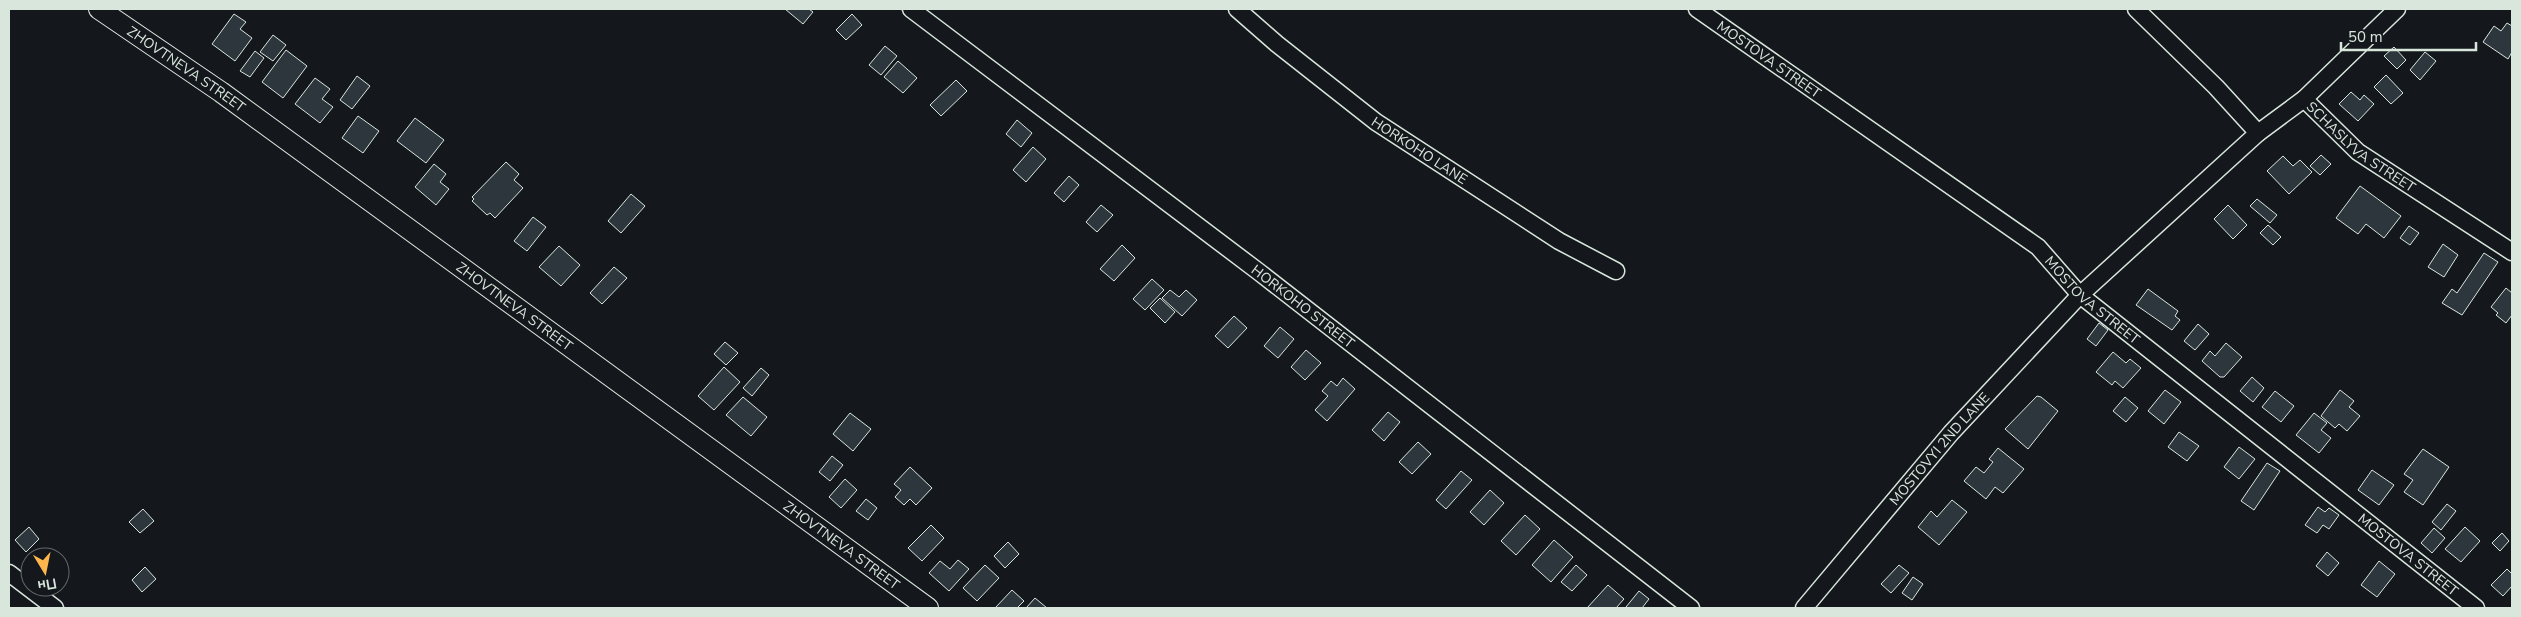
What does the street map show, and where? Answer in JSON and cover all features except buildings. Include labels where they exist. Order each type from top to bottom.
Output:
[{"type":"street","name":"ZHOVTNEVA STREET","points":[[99,9],[221,92],[928,608]]},
{"type":"street","name":"HORKOHO STREET","points":[[912,9],[1259,272],[1691,608]]},
{"type":"street","name":"HORKOHO LANE","points":[[1237,9],[1277,44],[1376,122],[1559,242],[1616,271]]},
{"type":"street","name":"MOSTOVA STREET","points":[[1697,9],[2038,247],[2080,295],[2476,608]]},
{"type":"street","points":[[2136,9],[2216,86],[2258,133]]},
{"type":"street","points":[[2304,99],[2397,9]]},
{"type":"street","name":"SCHASLYVA STREET","points":[[2080,295],[2258,133],[2304,99],[2358,152],[2512,252]]},
{"type":"street","name":"MOSTOVYI 2ND LANE","points":[[1804,608],[1951,433],[2080,295]]},
{"type":"street","points":[[9,573],[55,608]]}]
